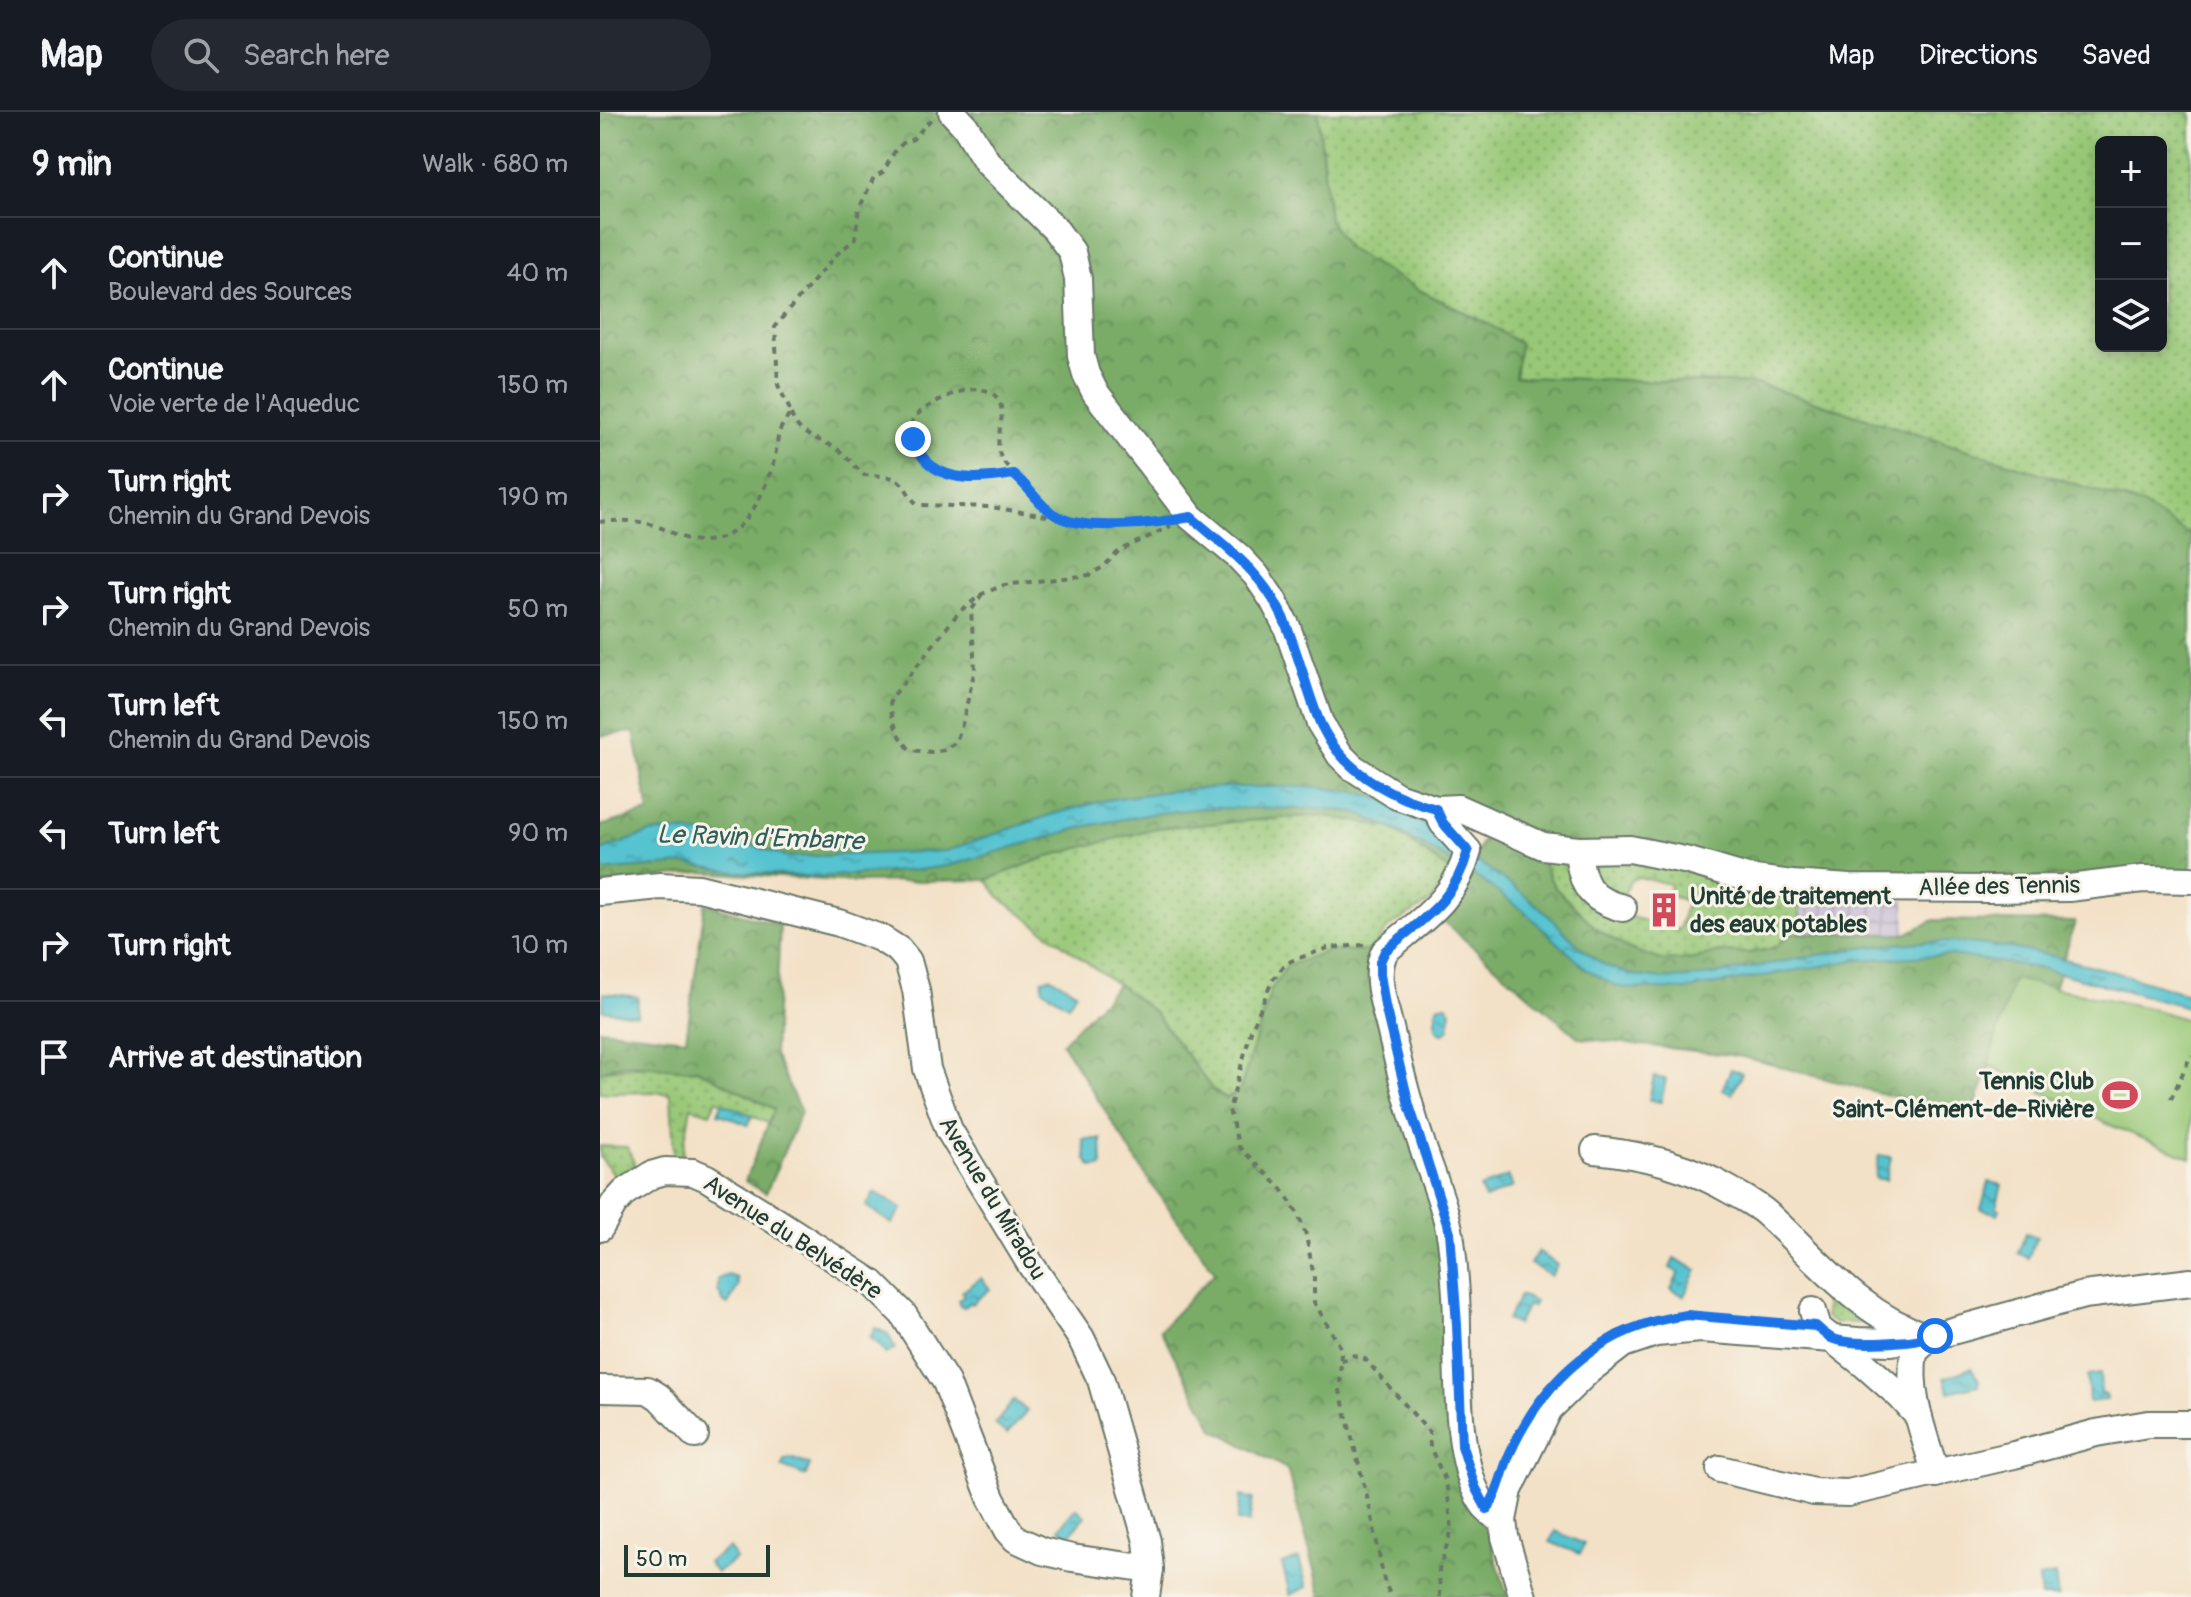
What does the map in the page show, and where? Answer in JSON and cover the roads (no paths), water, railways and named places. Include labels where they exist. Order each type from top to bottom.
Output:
[{"type":"street","name":"Allée des Tennis","points":[[952,112],[965,126],[994,171],[1055,229],[1072,252],[1078,279],[1079,338],[1086,374],[1107,409],[1191,517],[1239,557],[1273,600],[1287,627],[1320,723],[1340,755],[1352,767],[1397,796],[1436,809],[1458,808],[1532,842],[1578,850],[1630,849],[1689,861],[1747,878],[1849,888],[2069,888],[2143,879],[2191,880]]},
{"type":"street","points":[[1436,809],[1443,823],[1468,851],[1465,863],[1441,904],[1385,951],[1380,962],[1380,974],[1409,1105],[1437,1189],[1452,1248],[1462,1446],[1475,1487],[1487,1509],[1494,1517],[1503,1520]]},
{"type":"street","points":[[1578,850],[1582,877],[1590,891],[1606,903],[1623,908]]},
{"type":"street","name":"Avenue du Miradou","points":[[600,892],[660,886],[699,888],[839,923],[880,938],[899,950],[908,961],[927,1069],[949,1130],[1022,1251],[1081,1338],[1101,1380],[1147,1541],[1150,1569],[1146,1597]]},
{"type":"street","points":[[1595,1150],[1660,1160],[1704,1175],[1763,1210],[1828,1275],[1889,1321],[1930,1337]]},
{"type":"street","name":"Avenue du Belvédère","points":[[600,1228],[625,1192],[651,1175],[665,1171],[693,1172],[762,1212],[872,1283],[903,1314],[946,1382],[991,1498],[1016,1539],[1042,1551],[1072,1558],[1150,1569]]},
{"type":"street","points":[[1804,1251],[1816,1284],[1813,1311],[1818,1328],[1845,1340],[1919,1417]]},
{"type":"street","points":[[1523,1597],[1503,1520],[1514,1477],[1549,1409],[1604,1356],[1623,1344],[1656,1333],[1701,1329],[1890,1342],[1930,1337],[2084,1295],[2191,1282]]},
{"type":"street","points":[[1845,1340],[1870,1332],[1872,1319],[1855,1295]]},
{"type":"street","points":[[1775,1334],[1806,1323],[1813,1311]]},
{"type":"street","points":[[1930,1337],[1914,1352],[1911,1369],[1919,1417],[1936,1474]]},
{"type":"street","points":[[1884,1384],[1870,1358],[1875,1349],[1890,1342]]},
{"type":"street","points":[[600,1389],[648,1390],[659,1397],[695,1435]]},
{"type":"street","points":[[1720,1469],[1785,1486],[1831,1493],[1852,1492],[2096,1433],[2148,1424],[2191,1424]]},
{"type":"water","points":[[1227,787],[1327,788],[1366,794],[1404,811],[1462,852],[1454,863],[1402,833],[1356,812],[1203,808],[1087,826],[952,865],[919,870],[817,877],[737,872],[685,864],[600,871],[600,851],[649,833],[681,831],[727,837],[787,857],[946,851],[1053,814],[1106,800],[1167,791]]},
{"type":"water","points":[[1474,859],[1538,906],[1591,956],[1633,975],[1676,979],[1698,977],[1879,946],[1917,942],[1967,943],[2032,952],[2130,976],[2191,995],[2191,1008],[2044,969],[1952,955],[1855,960],[1684,990],[1626,988],[1586,969],[1524,911],[1468,871]]},
{"type":"water","points":[[1051,977],[1076,992],[1068,1005],[1043,989],[1042,980]]},
{"type":"water","points":[[604,993],[638,997],[637,1015],[602,1010]]},
{"type":"water","points":[[1447,1005],[1451,1011],[1449,1029],[1443,1034],[1436,1029],[1436,1009]]},
{"type":"water","points":[[1731,1069],[1742,1073],[1732,1094],[1722,1090]]},
{"type":"water","points":[[1654,1077],[1666,1079],[1661,1102],[1649,1100]]},
{"type":"water","points":[[722,1103],[752,1115],[748,1125],[718,1113]]},
{"type":"water","points":[[1083,1139],[1101,1139],[1102,1167],[1092,1167],[1086,1160]]},
{"type":"water","points":[[1879,1155],[1891,1157],[1886,1180],[1875,1178]]},
{"type":"water","points":[[1508,1176],[1513,1187],[1485,1199],[1480,1188]]},
{"type":"water","points":[[1989,1182],[2002,1185],[1996,1208],[2000,1209],[1998,1214],[1981,1209]]},
{"type":"water","points":[[875,1192],[902,1209],[892,1224],[866,1206]]},
{"type":"water","points":[[2026,1233],[2037,1237],[2028,1258],[2018,1253]]},
{"type":"water","points":[[1538,1251],[1557,1265],[1551,1276],[1530,1264]]},
{"type":"water","points":[[1674,1258],[1697,1270],[1684,1296],[1671,1289],[1679,1273],[1670,1268]]},
{"type":"water","points":[[728,1275],[737,1278],[738,1286],[728,1305],[718,1291],[718,1279]]},
{"type":"water","points":[[981,1278],[990,1289],[972,1304],[960,1305],[958,1300],[964,1295],[962,1292]]},
{"type":"water","points":[[1520,1295],[1535,1302],[1532,1307],[1527,1305],[1517,1325],[1507,1320]]},
{"type":"water","points":[[875,1328],[888,1334],[895,1348],[886,1354],[870,1338]]},
{"type":"water","points":[[1971,1368],[1979,1380],[1978,1385],[1949,1392],[1944,1378]]},
{"type":"water","points":[[2100,1374],[2101,1393],[2106,1395],[2107,1400],[2089,1402],[2087,1376]]},
{"type":"water","points":[[1014,1400],[1027,1411],[1007,1434],[995,1424]]},
{"type":"water","points":[[790,1458],[810,1465],[806,1476],[782,1467],[784,1460]]},
{"type":"water","points":[[1241,1496],[1253,1499],[1249,1523],[1237,1521]]},
{"type":"water","points":[[1076,1508],[1085,1516],[1069,1536],[1059,1528]]},
{"type":"water","points":[[1555,1531],[1584,1544],[1580,1554],[1550,1542]]},
{"type":"water","points":[[729,1548],[736,1559],[716,1573],[708,1562]]},
{"type":"water","points":[[1299,1559],[1307,1587],[1290,1595],[1282,1564]]},
{"type":"water","points":[[2055,1575],[2058,1597],[2041,1597],[2039,1578]]},
{"type":"place","name":"Unité de traitement des eaux potables","points":[[1664,910]]},
{"type":"place","name":"Tennis Club Saint-Clément-de-Rivière","points":[[2120,1095]]},
{"type":"water label","name":"Le Ravin d'Embarre","points":[[760,837]]}]
